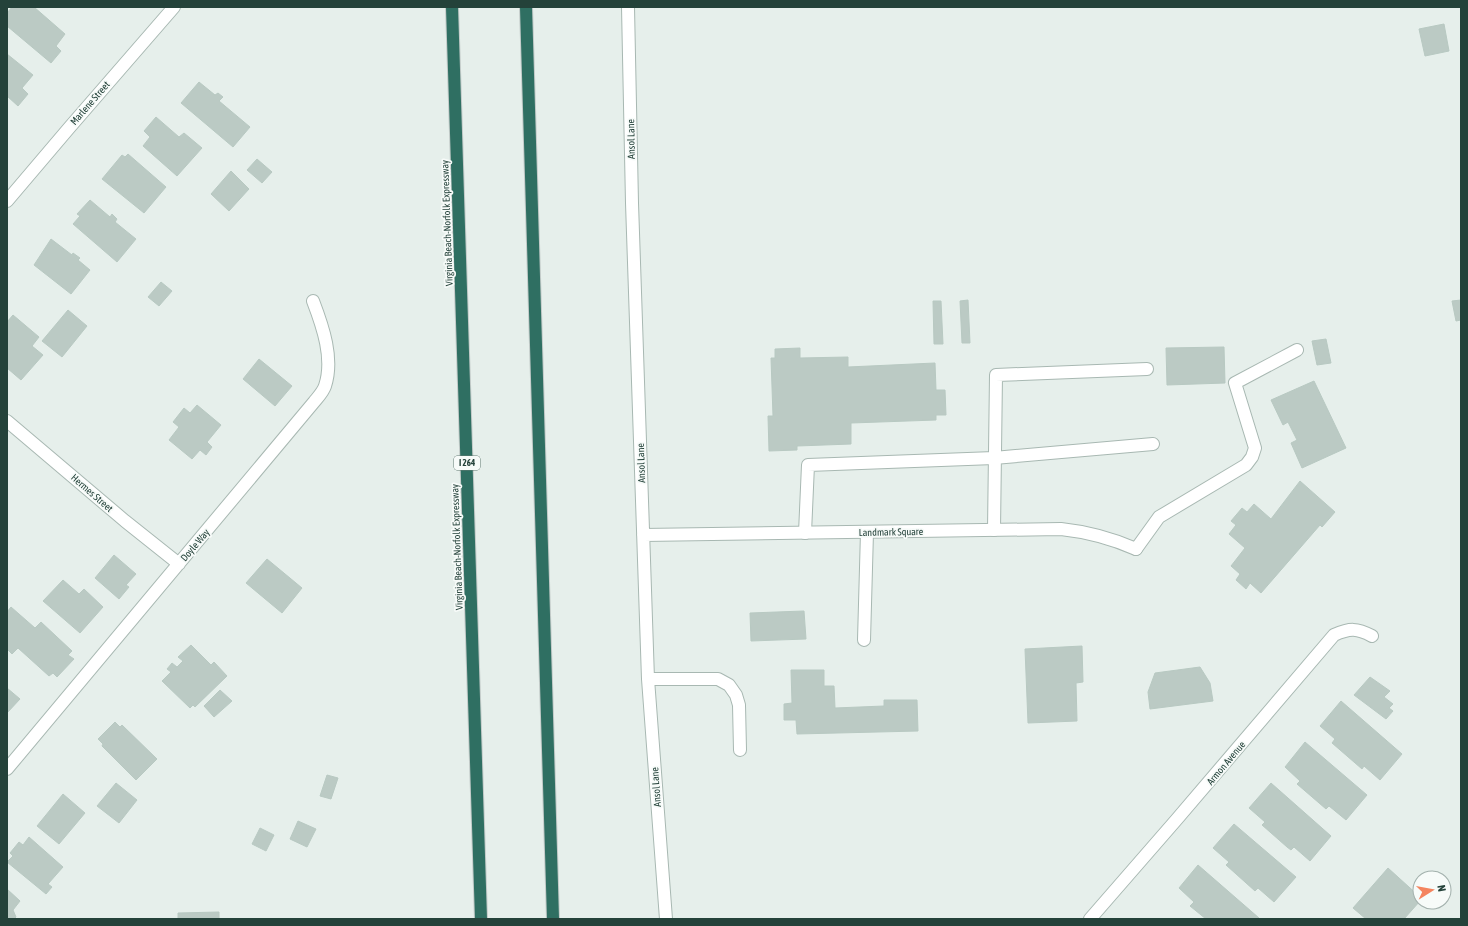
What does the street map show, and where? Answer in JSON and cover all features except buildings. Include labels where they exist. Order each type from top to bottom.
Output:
[{"type":"highway","name":"Virginia Beach-Norfolk Expressway","points":[[452,7],[481,919]]},
{"type":"highway","points":[[526,7],[553,919]]},
{"type":"street","name":"Marlene Street","points":[[7,201],[174,7]]},
{"type":"street","name":"Ansol Lane","points":[[628,7],[632,203],[648,679],[666,919]]},
{"type":"street","name":"Doyle Way","points":[[7,770],[314,402],[324,388],[329,369],[323,327],[313,301]]},
{"type":"street","name":"Landmark Square","points":[[643,535],[1061,529],[1085,532],[1114,540],[1136,549],[1159,517],[1246,465],[1252,457],[1255,448],[1235,383],[1296,350]]},
{"type":"street","points":[[994,530],[996,375],[1147,369]]},
{"type":"street","name":"Hermes Street","points":[[7,421],[125,521],[179,564]]},
{"type":"street","points":[[805,533],[808,466],[994,458],[1153,444]]},
{"type":"street","points":[[864,640],[867,532]]},
{"type":"street","name":"Armon Avenue","points":[[1090,919],[1334,636],[1346,630],[1360,630],[1372,636]]},
{"type":"street","points":[[648,679],[718,679],[729,684],[736,695],[739,705],[740,750]]}]
